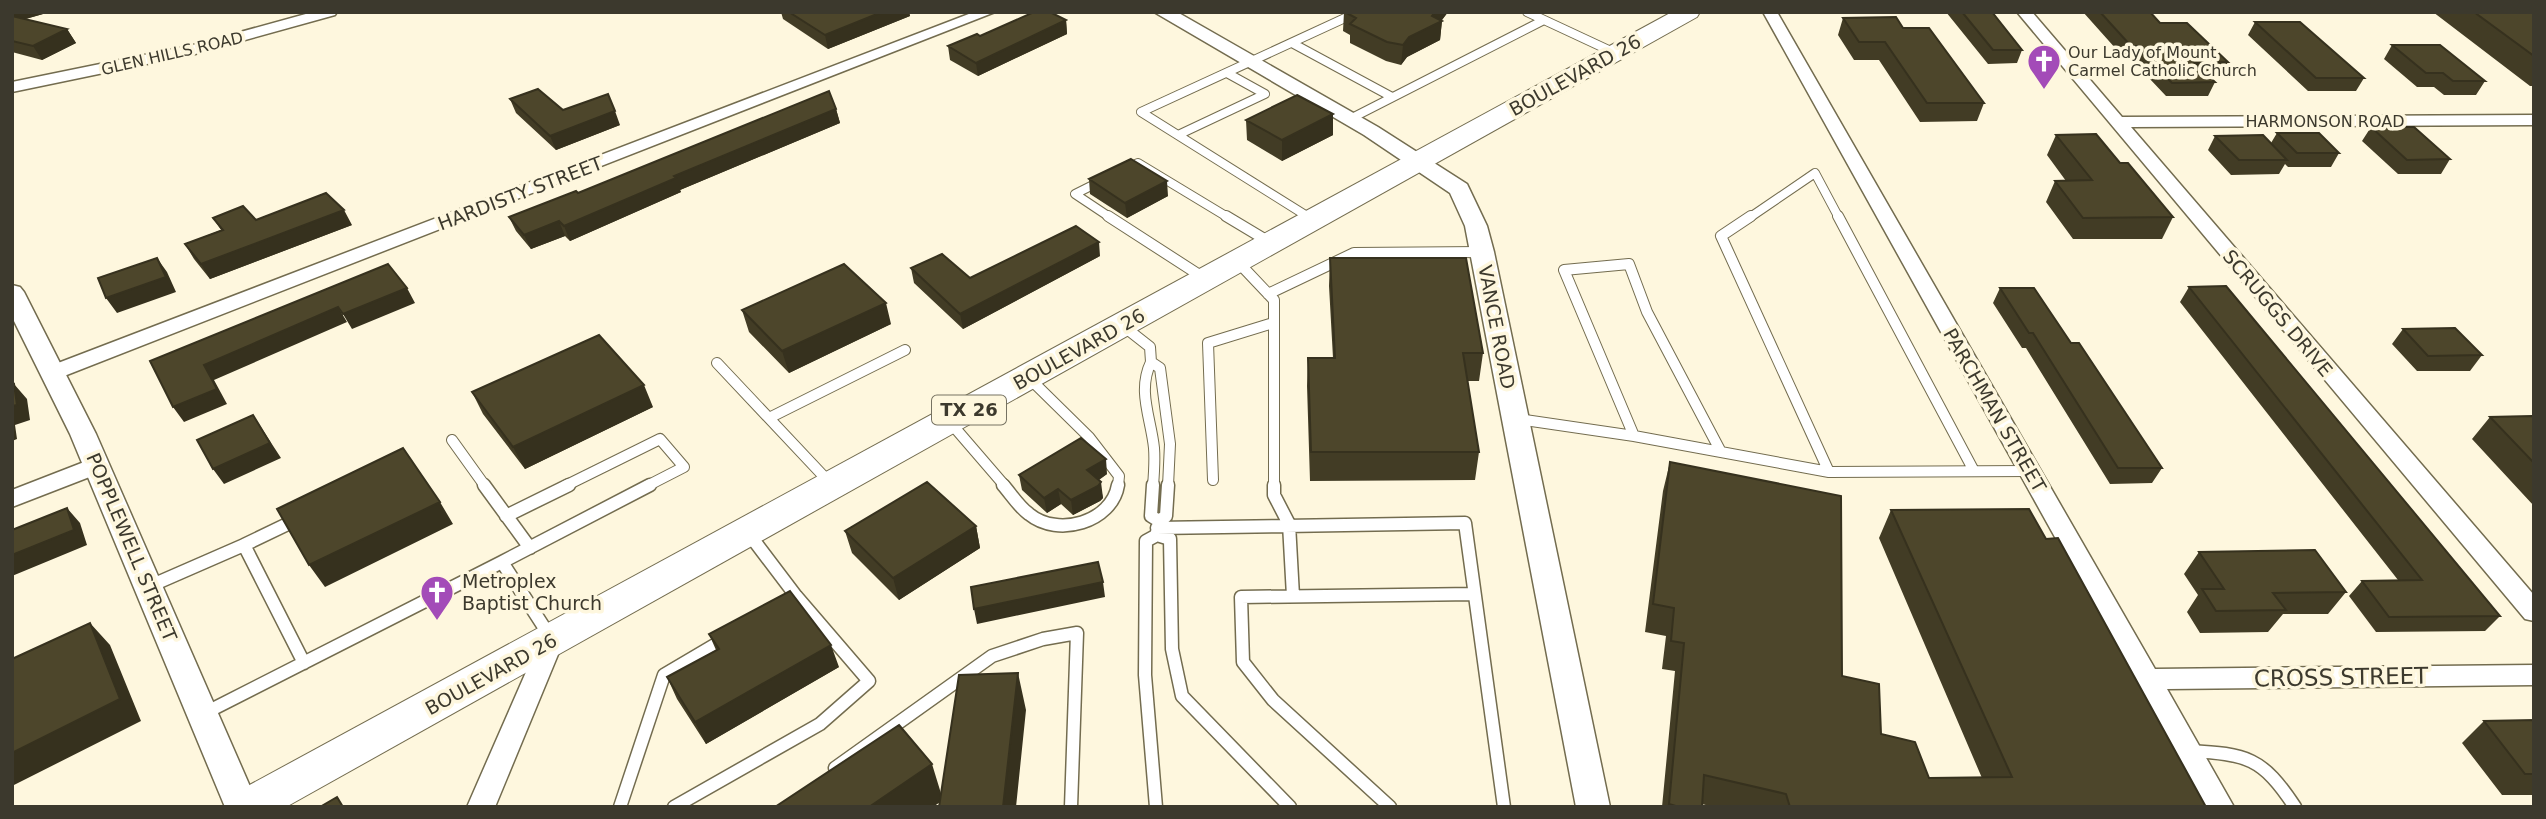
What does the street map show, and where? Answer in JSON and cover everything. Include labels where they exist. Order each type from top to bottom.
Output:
[{"type":"main road","name":"BOULEVARD 26","points":[[248,807],[1689,12]]},
{"type":"street","name":"GLEN HILLS ROAD","points":[[12,87],[182,52],[330,12]]},
{"type":"street","name":"HARDISTY STREET","points":[[52,373],[988,12]]},
{"type":"street","name":"VANCE ROAD","points":[[1163,12],[1350,119],[1460,190],[1476,226],[1482,252],[1593,807]]},
{"type":"street","name":"PARCHMAN STREET","points":[[1770,12],[2220,807]]},
{"type":"street","name":"SCRUGGS DRIVE","points":[[2024,12],[2534,612]]},
{"type":"street","name":"HARMONSON ROAD","points":[[2115,122],[2534,120]]},
{"type":"street","name":"POPPLEWELL STREET","points":[[12,292],[97,465],[242,807]]},
{"type":"street","points":[[12,499],[97,465]]},
{"type":"street","points":[[481,807],[552,640]]},
{"type":"street","name":"CROSS STREET","points":[[2148,679],[2534,675]]},
{"type":"lane","points":[[1314,220],[1141,113],[1358,12]]},
{"type":"lane","points":[[1527,12],[1615,54]]},
{"type":"lane","points":[[1350,119],[1544,20]]},
{"type":"lane","points":[[1292,43],[1392,97]]},
{"type":"lane","points":[[1178,135],[1265,94],[1227,73]]},
{"type":"lane","points":[[1117,173],[1138,163],[1272,243]]},
{"type":"lane","points":[[1829,472],[1721,236],[1815,173],[1973,471]]},
{"type":"lane","points":[[1106,178],[1075,194],[1206,279]]},
{"type":"lane","points":[[1268,294],[1354,253],[1482,252]]},
{"type":"lane","points":[[1238,262],[1273,300],[1274,495],[1289,524],[1293,596]]},
{"type":"lane","points":[[1634,436],[1564,270],[1629,264],[1647,312],[1721,452]]},
{"type":"lane","points":[[1213,480],[1208,343],[1273,323]]},
{"type":"lane","points":[[1122,325],[1150,347],[1151,362],[1146,370],[1144,394],[1154,447],[1151,516],[1158,528],[1170,539],[1172,649],[1182,696],[1290,807]]},
{"type":"lane","points":[[769,418],[905,349]]},
{"type":"lane","points":[[1151,362],[1160,368],[1170,444],[1166,516],[1146,541],[1145,675],[1156,807]]},
{"type":"lane","points":[[717,363],[832,486]]},
{"type":"lane","points":[[949,421],[1028,514],[1042,522],[1072,525],[1100,516],[1116,497],[1120,481],[1114,467],[1028,377]]},
{"type":"lane","points":[[1515,418],[1634,436],[1829,472],[2030,471]]},
{"type":"lane","points":[[1077,444],[1089,438]]},
{"type":"lane","points":[[202,714],[684,467],[660,439],[506,516]]},
{"type":"lane","points":[[452,440],[530,548]]},
{"type":"lane","points":[[1006,487],[1018,480]]},
{"type":"lane","points":[[149,587],[307,514]]},
{"type":"lane","points":[[1158,528],[1465,523],[1504,807]]},
{"type":"lane","points":[[674,807],[820,723],[869,681],[791,599],[747,532]]},
{"type":"lane","points":[[244,545],[304,663]]},
{"type":"lane","points":[[502,562],[552,640]]},
{"type":"lane","points":[[1390,807],[1273,700],[1244,662],[1241,597],[1474,594]]},
{"type":"lane","points":[[620,807],[664,676],[741,629]]},
{"type":"lane","points":[[820,779],[992,656],[1043,639],[1077,633],[1071,807]]},
{"type":"lane","points":[[2189,751],[2231,753],[2252,758],[2273,775],[2295,807]]},
{"type":"building","points":[[789,12],[882,12],[825,35]]},
{"type":"building","points":[[1034,12],[1050,12],[1066,20],[976,63],[948,46],[977,34],[980,36]]},
{"type":"building","points":[[1345,12],[1435,12],[1432,16],[1442,21],[1409,37],[1403,45],[1387,42],[1350,24],[1356,18]]},
{"type":"building","points":[[1962,12],[1992,12],[2022,50],[1993,50]]},
{"type":"building","points":[[2100,12],[2150,12],[2160,23],[2187,23],[2228,62],[2195,63],[2215,82],[2172,83],[2137,46],[2131,46]]},
{"type":"building","points":[[2474,12],[2534,12],[2534,56]]},
{"type":"building","points":[[12,16],[67,29],[33,46],[12,41]]},
{"type":"building","points":[[1896,17],[1903,28],[1929,28],[1984,103],[1927,103],[1885,42],[1859,42],[1843,18]]},
{"type":"building","points":[[2255,22],[2300,22],[2364,78],[2316,78]]},
{"type":"building","points":[[2392,45],[2440,45],[2485,81],[2453,81],[2443,73],[2426,73]]},
{"type":"building","points":[[538,89],[563,110],[608,94],[615,111],[550,136],[510,99]]},
{"type":"building","points":[[829,91],[836,109],[674,176],[676,178],[564,226],[559,221],[524,235],[509,217],[576,191],[578,193]]},
{"type":"building","points":[[1297,95],[1333,114],[1282,140],[1246,120]]},
{"type":"building","points":[[2371,127],[2414,127],[2450,159],[2407,160]]},
{"type":"building","points":[[2277,133],[2319,133],[2339,153],[2297,153]]},
{"type":"building","points":[[2096,134],[2120,163],[2128,163],[2173,217],[2083,218],[2055,181],[2092,180],[2056,135]]},
{"type":"building","points":[[2263,135],[2287,160],[2239,160],[2215,136]]},
{"type":"building","points":[[1131,159],[1167,181],[1125,203],[1089,179]]},
{"type":"building","points":[[326,193],[344,210],[201,264],[185,244],[223,230],[213,218],[243,206],[256,220]]},
{"type":"building","points":[[1076,226],[1099,242],[960,314],[911,268],[942,254],[970,278]]},
{"type":"building","points":[[157,258],[166,277],[106,298],[98,278]]},
{"type":"building","points":[[1330,258],[1466,258],[1483,353],[1463,353],[1479,452],[1311,452],[1308,358],[1335,358]]},
{"type":"building","points":[[388,264],[407,288],[343,314],[338,307],[204,365],[217,389],[173,407],[150,361]]},
{"type":"building","points":[[844,264],[886,303],[782,351],[742,310]]},
{"type":"building","points":[[2226,286],[2500,616],[2389,617],[2362,581],[2422,580],[2189,287]]},
{"type":"building","points":[[2000,288],[2034,288],[2071,343],[2079,343],[2162,468],[2118,468],[2033,333],[2029,333]]},
{"type":"building","points":[[2455,328],[2482,355],[2428,356],[2403,329]]},
{"type":"building","points":[[599,335],[644,385],[513,447],[472,392]]},
{"type":"building","points":[[14,384],[17,405],[12,406],[12,385]]},
{"type":"building","points":[[253,415],[270,443],[213,469],[197,440]]},
{"type":"building","points":[[2490,417],[2534,418],[2534,463]]},
{"type":"building","points":[[1081,438],[1106,459],[1087,470],[1101,482],[1098,486],[1071,500],[1058,489],[1044,498],[1019,475]]},
{"type":"building","points":[[403,448],[440,502],[309,565],[277,509]]},
{"type":"building","points":[[1670,462],[1841,496],[1842,676],[1879,684],[1881,734],[1915,742],[1929,778],[2012,777],[1891,510],[2029,509],[2046,539],[2058,538],[2206,807],[1790,807],[1786,794],[1704,775],[1702,807],[1669,804],[1684,643],[1671,641],[1674,608],[1653,604]]},
{"type":"building","points":[[927,482],[976,526],[893,578],[845,531]]},
{"type":"building","points":[[67,508],[74,530],[12,555],[12,530]]},
{"type":"building","points":[[2315,550],[2346,592],[2273,593],[2286,610],[2216,611],[2202,589],[2224,589],[2199,552]]},
{"type":"building","points":[[1098,562],[1103,582],[974,609],[971,587]]},
{"type":"building","points":[[790,591],[831,645],[695,722],[667,677],[719,649],[709,634]]},
{"type":"building","points":[[90,623],[120,699],[12,753],[12,659]]},
{"type":"building","points":[[1018,673],[1003,807],[939,807],[959,675]]},
{"type":"building","points":[[2534,720],[2534,774],[2525,774],[2484,721]]},
{"type":"building","points":[[899,725],[932,764],[869,807],[775,807]]},
{"type":"building","points":[[337,797],[343,807],[320,807]]},
{"type":"place","name":"Our Lady of Mount Carmel Catholic Church","points":[[2044,91]]},
{"type":"place","name":"Metroplex Baptist Church","points":[[437,622]]}]
